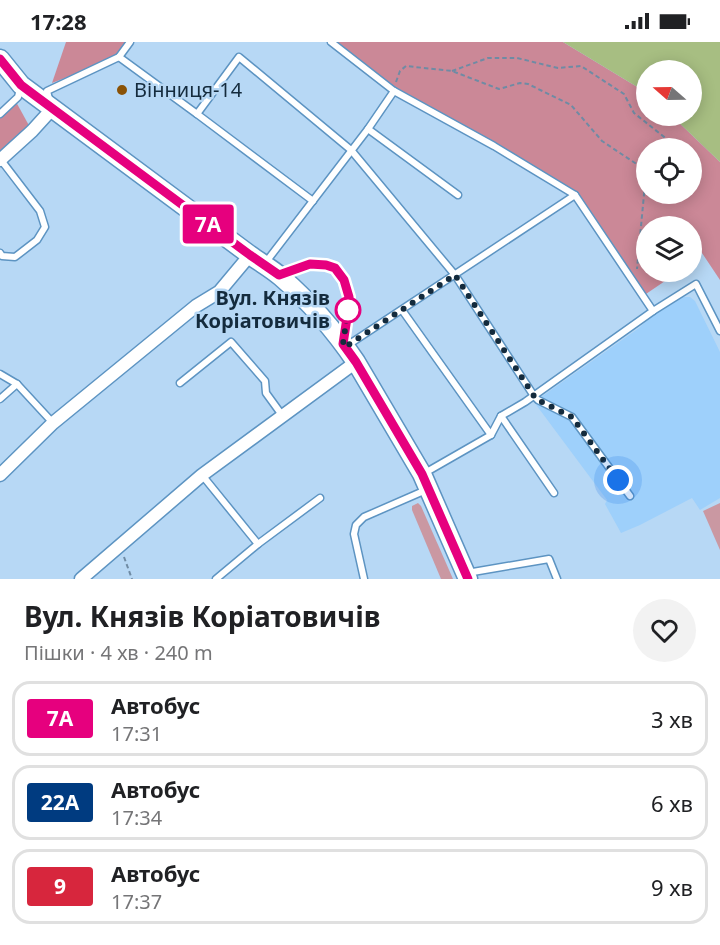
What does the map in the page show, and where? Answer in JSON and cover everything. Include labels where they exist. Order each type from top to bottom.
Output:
[{"type":"main road","points":[[0,59],[21,85],[265,265],[309,302],[348,351],[425,481],[467,576]]},
{"type":"street","points":[[0,160],[52,109]]},
{"type":"street","points":[[0,475],[53,423],[196,306],[265,265]]},
{"type":"street","points":[[81,579],[202,475],[282,416],[348,351]]},
{"type":"lane","points":[[52,109],[47,91],[119,57],[130,42]]},
{"type":"lane","points":[[331,42],[394,91],[494,146],[575,195],[653,311]]},
{"type":"lane","points":[[119,57],[313,201]]},
{"type":"lane","points":[[197,114],[239,57],[351,150],[455,275],[534,396],[572,417],[630,496]]},
{"type":"lane","points":[[0,114],[18,97],[21,85]]},
{"type":"lane","points":[[265,265],[394,91]]},
{"type":"lane","points":[[368,129],[458,195]]},
{"type":"lane","points":[[0,160],[40,211],[45,227],[37,240],[15,257],[0,254]]},
{"type":"lane","points":[[348,351],[402,310],[575,195]]},
{"type":"lane","points":[[265,265],[310,264],[335,268],[344,280],[349,297],[348,351]]},
{"type":"lane","points":[[364,579],[354,534],[356,525],[491,435],[501,416],[534,396],[653,311],[696,284],[720,331]]},
{"type":"lane","points":[[402,310],[491,435]]},
{"type":"lane","points":[[180,383],[231,342],[265,381],[266,393],[282,416]]},
{"type":"lane","points":[[0,374],[17,384],[53,423]]},
{"type":"lane","points":[[0,399],[17,384]]},
{"type":"lane","points":[[501,416],[554,493]]},
{"type":"lane","points":[[202,475],[258,544]]},
{"type":"lane","points":[[216,579],[258,544],[320,498]]},
{"type":"lane","points":[[467,576],[549,559],[557,579]]},
{"type":"path","points":[[452,71],[488,58],[517,58],[558,68],[581,66],[624,94],[634,113],[665,138]]},
{"type":"path","points":[[394,91],[400,71],[406,66],[452,71],[498,89],[524,82],[574,108],[602,141],[641,167],[646,173],[635,285]]},
{"type":"path","points":[[119,546],[132,579]]},
{"type":"shaded area","points":[[66,42],[130,42],[119,57],[52,83]]},
{"type":"shaded area","points":[[331,42],[563,42],[636,86],[636,126],[682,126],[695,138],[636,138],[636,204],[702,204],[702,145],[720,162],[720,280],[702,253],[702,216],[636,216],[636,282],[664,282],[643,296],[575,195],[394,91]]},
{"type":"shaded area","points":[[563,42],[720,42],[720,162],[702,145],[702,138],[695,138],[682,126],[702,126],[702,60],[636,60],[636,86]]},
{"type":"shaded area","points":[[15,100],[32,131],[0,160],[0,114]]},
{"type":"shaded area","points":[[682,297],[690,297],[695,301],[720,352],[720,498],[700,510],[692,498],[621,533],[605,504],[607,500],[534,402],[639,328],[649,318]]},
{"type":"shaded area","points":[[418,503],[453,579],[441,579],[412,510],[412,506]]},
{"type":"shaded area","points":[[720,503],[720,550],[703,511]]},
{"type":"bus line","name":"7А","points":[[0,59],[21,85],[279,275],[310,264],[335,268],[344,280],[349,297],[343,344],[422,474],[468,579]]},
{"type":"place","name":"Вінниця-14","points":[[122,90]]},
{"type":"place","name":"Вул. Князів Коріатовичів","points":[[348,310]]},
{"type":"route","points":[[348,310],[343,344],[345,347],[455,275],[534,396],[572,417],[618,480]]}]
